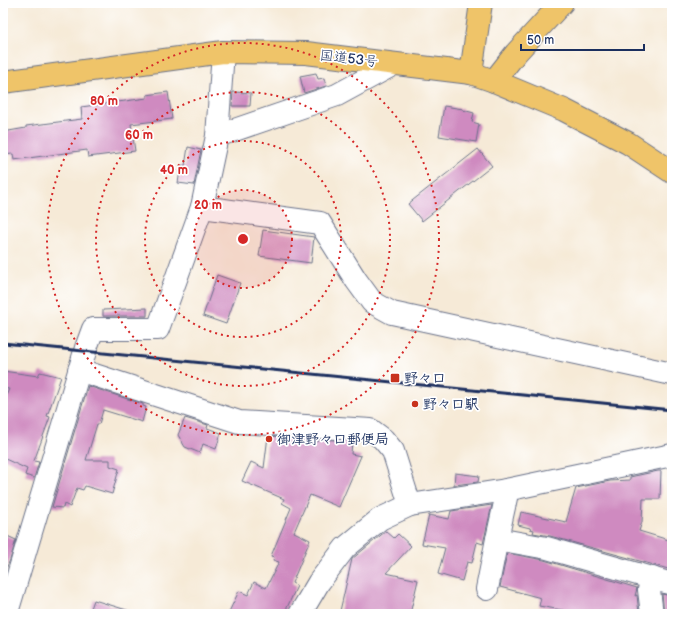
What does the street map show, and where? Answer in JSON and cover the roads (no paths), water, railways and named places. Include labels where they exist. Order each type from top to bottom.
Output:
[{"type":"main road","points":[[494,81],[516,53],[562,3]]},
{"type":"main road","points":[[471,73],[480,7]]},
{"type":"main road","name":"国道53号","points":[[3,82],[224,52],[306,53],[471,73],[564,110],[628,143],[672,172]]},
{"type":"street","points":[[13,611],[79,370],[93,329],[158,329],[202,207],[217,136],[224,52]]},
{"type":"street","points":[[217,136],[337,95],[394,64]]},
{"type":"street","points":[[202,207],[320,224],[372,302],[392,313],[672,374]]},
{"type":"street","points":[[79,370],[239,422],[371,430],[383,439],[393,451],[410,505]]},
{"type":"street","points":[[300,614],[319,582],[345,548],[380,519],[410,505],[506,490],[672,455]]},
{"type":"street","points":[[486,589],[506,498],[506,490]]},
{"type":"street","points":[[497,539],[547,548],[662,581]]},
{"type":"street","points":[[652,614],[649,590],[662,581]]},
{"type":"railway","points":[[3,343],[672,410]]},
{"type":"place","name":"野々口","points":[[395,378]]},
{"type":"place","name":"野々口駅","points":[[415,404]]},
{"type":"place","name":"御津野々口郵便局","points":[[269,439]]}]
